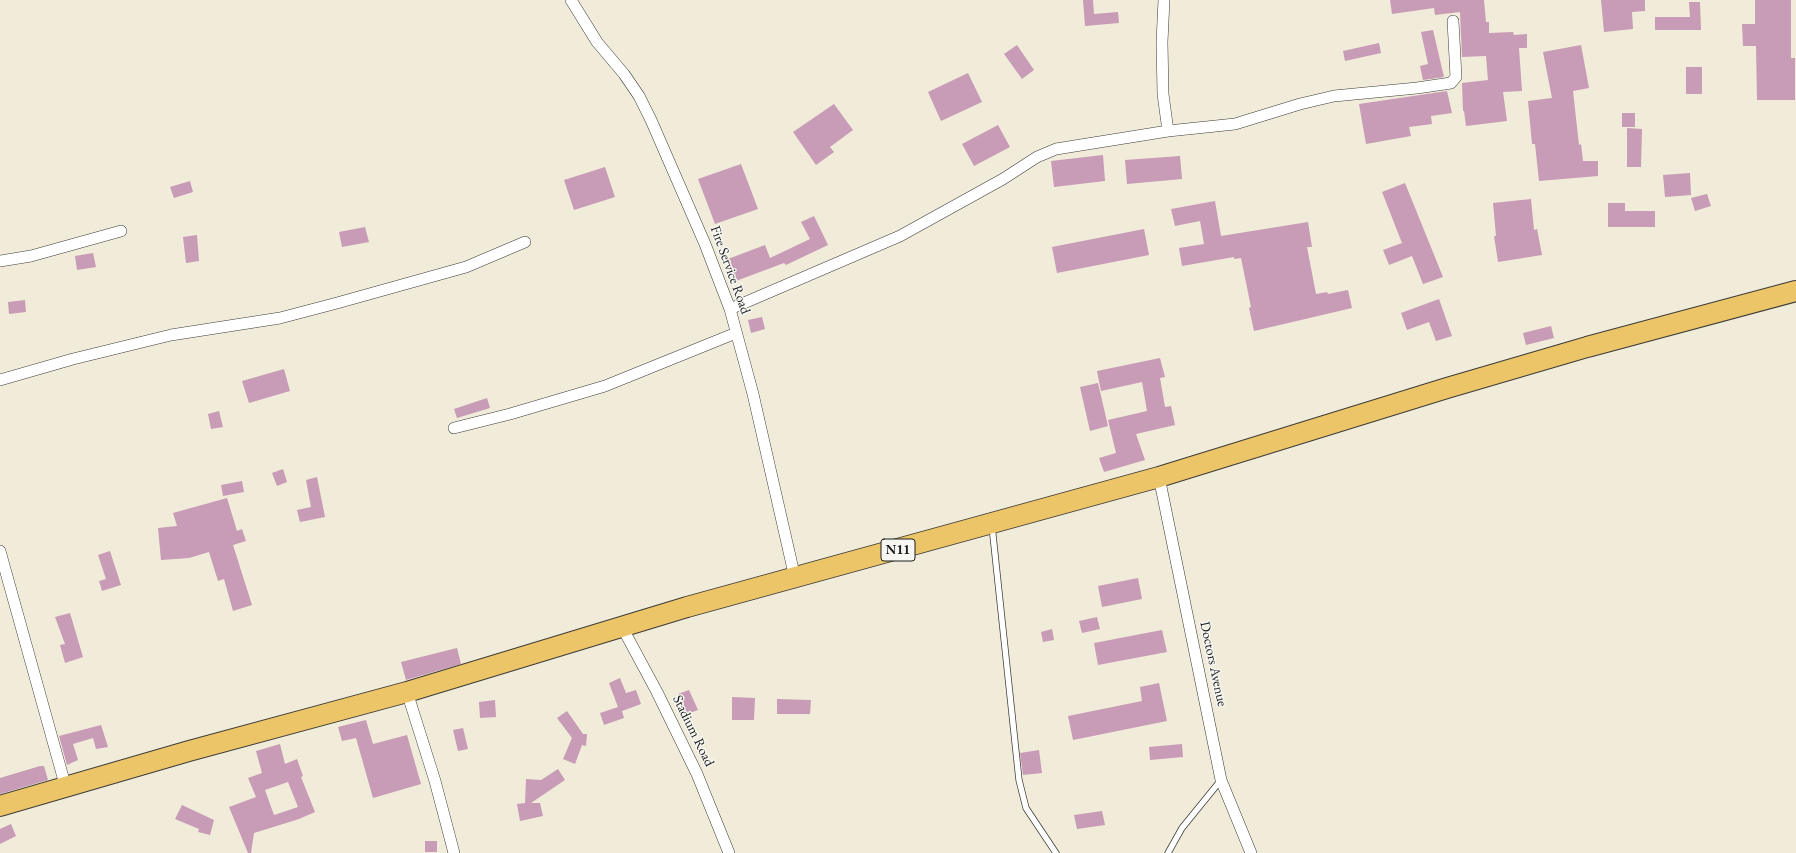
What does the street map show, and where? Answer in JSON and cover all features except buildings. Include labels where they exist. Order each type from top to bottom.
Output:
[{"type":"highway","name":"N11","points":[[0,806],[188,752],[407,692],[622,627],[1159,477],[1447,388],[1587,347],[1796,291]]},
{"type":"street","name":"Fire Service Road","points":[[571,0],[597,42],[624,74],[651,120],[705,244],[730,309],[753,394],[795,578]]},
{"type":"street","points":[[1164,0],[1162,42],[1163,94],[1168,131]]},
{"type":"street","points":[[730,309],[900,236],[1047,152],[1056,149],[1168,131],[1244,122],[1300,104],[1334,96],[1417,88],[1451,83],[1456,77],[1452,21]]},
{"type":"street","points":[[0,261],[31,256],[121,231]]},
{"type":"street","points":[[0,380],[73,359],[171,335],[280,318],[330,305],[466,267],[526,242]]},
{"type":"street","points":[[454,428],[605,386],[736,333]]},
{"type":"street","name":"Doctors Avenue","points":[[1159,477],[1221,780],[1251,853]]},
{"type":"street","points":[[0,551],[66,788]]},
{"type":"street","name":"Stadium Road","points":[[622,627],[657,692],[697,774],[728,853]]},
{"type":"street","points":[[407,692],[436,781],[454,853]]},
{"type":"lane","points":[[992,524],[1019,780],[1026,808],[1056,853]]},
{"type":"lane","points":[[1168,853],[1182,828],[1221,780]]}]
